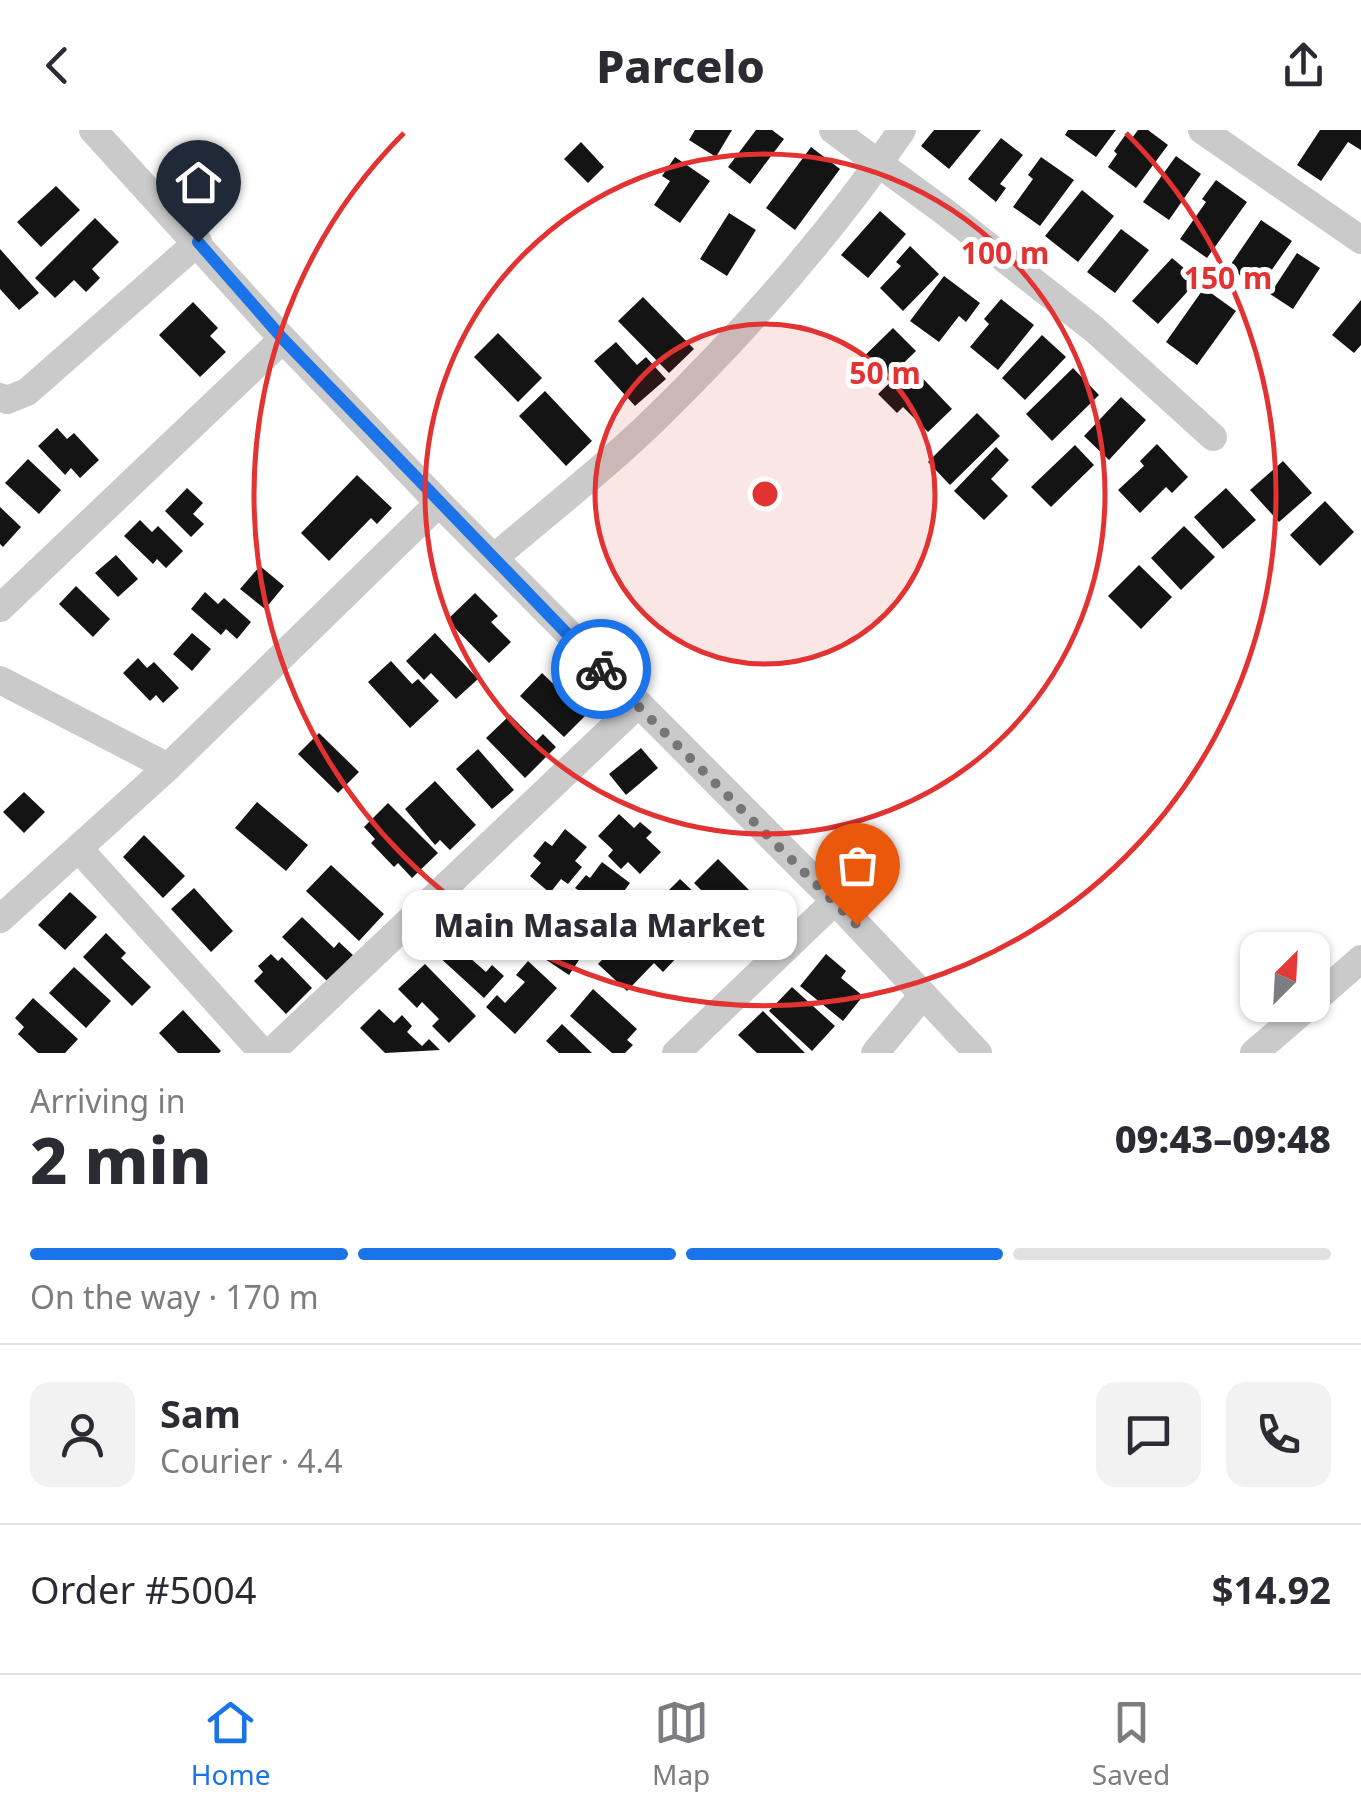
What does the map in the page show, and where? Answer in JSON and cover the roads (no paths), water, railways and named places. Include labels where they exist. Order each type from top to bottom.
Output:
[{"type":"street","points":[[93,130],[439,503],[835,902],[978,1053]]},
{"type":"street","points":[[832,130],[945,212],[1094,330],[1212,437]]},
{"type":"street","points":[[495,557],[694,380],[756,314],[878,166],[902,130]]},
{"type":"street","points":[[1202,130],[1361,240]]},
{"type":"street","points":[[0,397],[7,400],[26,392],[198,242]]},
{"type":"street","points":[[0,608],[283,339]]},
{"type":"street","points":[[0,919],[168,768],[439,503]]},
{"type":"street","points":[[0,680],[168,768]]},
{"type":"street","points":[[79,849],[267,1053],[637,705]]},
{"type":"street","points":[[676,1053],[835,902]]},
{"type":"street","points":[[1330,987],[1361,958]]},
{"type":"street","points":[[875,1053],[923,995]]},
{"type":"street","points":[[1254,1053],[1290,1022]]},
{"type":"place","name":"Main Masala Market","points":[[857,925]]}]
